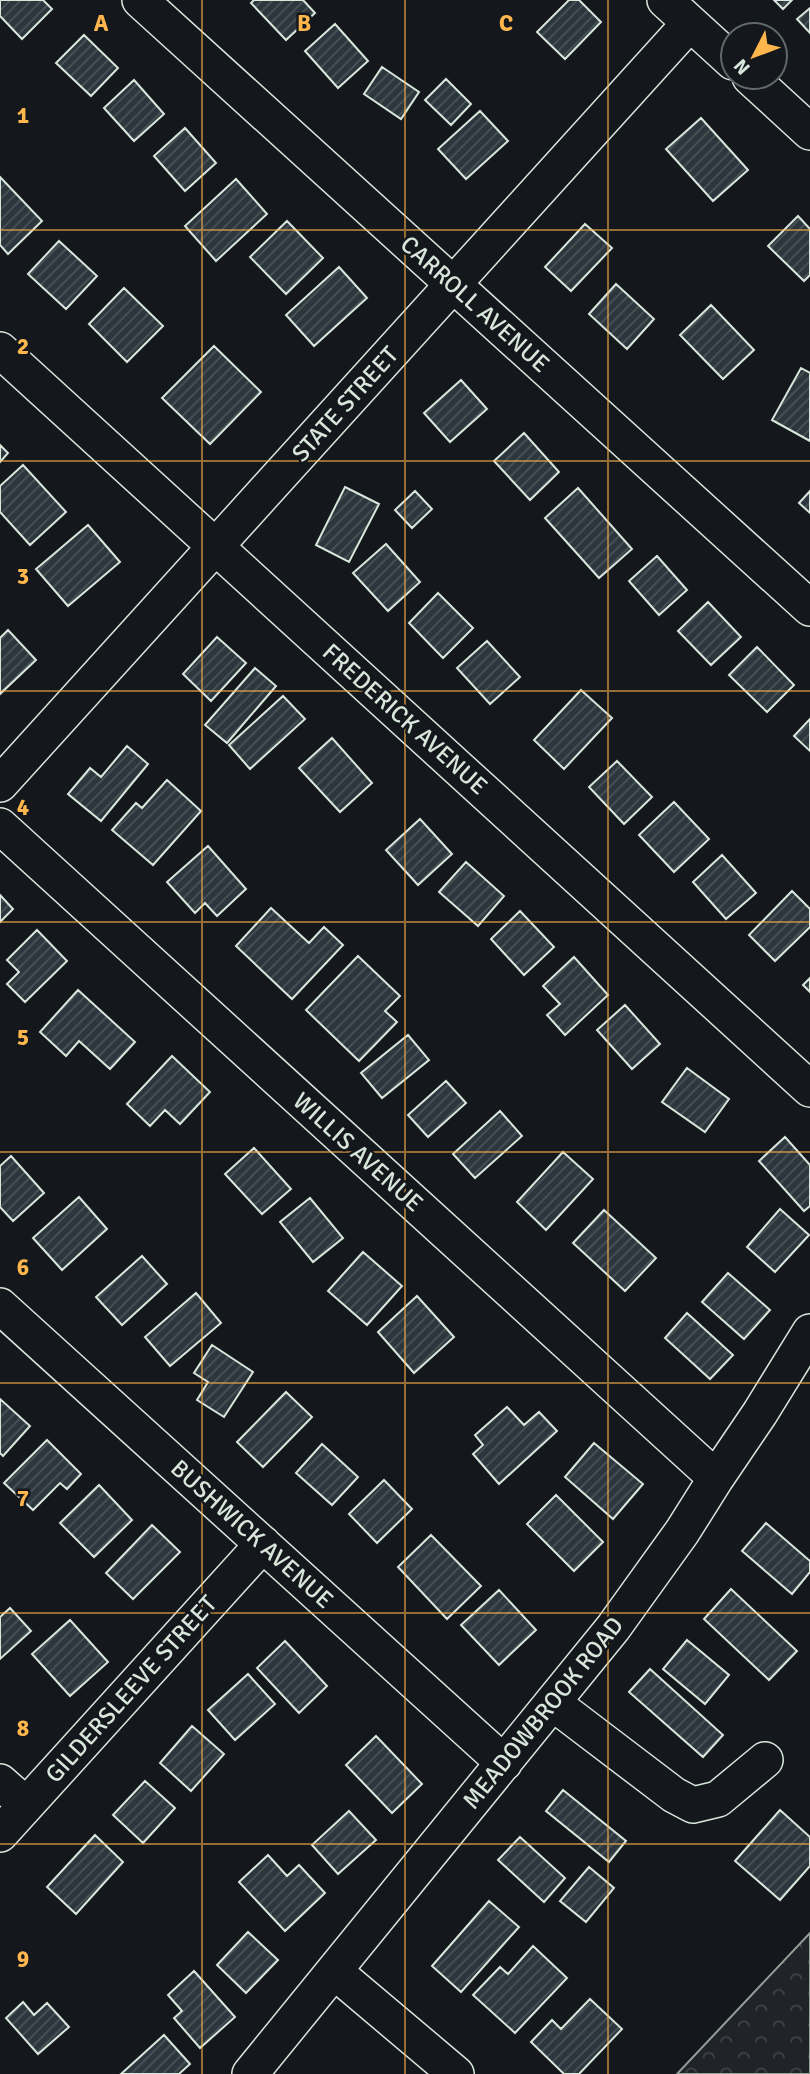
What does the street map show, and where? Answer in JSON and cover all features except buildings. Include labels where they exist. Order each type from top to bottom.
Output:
[{"type":"street","name":"CARROLL AVENUE","points":[[140,0],[810,608]]},
{"type":"street","name":"STATE STREET","points":[[0,784],[453,284],[677,11]]},
{"type":"street","points":[[677,11],[719,49]]},
{"type":"street","points":[[765,91],[810,132]]},
{"type":"street","name":"FREDERICK AVENUE","points":[[0,350],[810,1088]]},
{"type":"street","name":"WILLIS AVENUE","points":[[0,825],[716,1478]]},
{"type":"street","name":"BUSHWICK AVENUE","points":[[0,1306],[504,1763]]},
{"type":"street","name":"MEADOWBROOK ROAD","points":[[250,2074],[613,1628],[682,1532],[810,1332]]},
{"type":"street","name":"GILDERSLEEVE STREET","points":[[0,1834],[262,1544]]},
{"type":"street","points":[[552,1703],[674,1796],[693,1805],[718,1799],[765,1759]]},
{"type":"street","points":[[0,1782],[26,1805]]},
{"type":"street","points":[[334,1972],[456,2074]]},
{"type":"green space","points":[[810,1933],[810,2074],[677,2074]]}]
